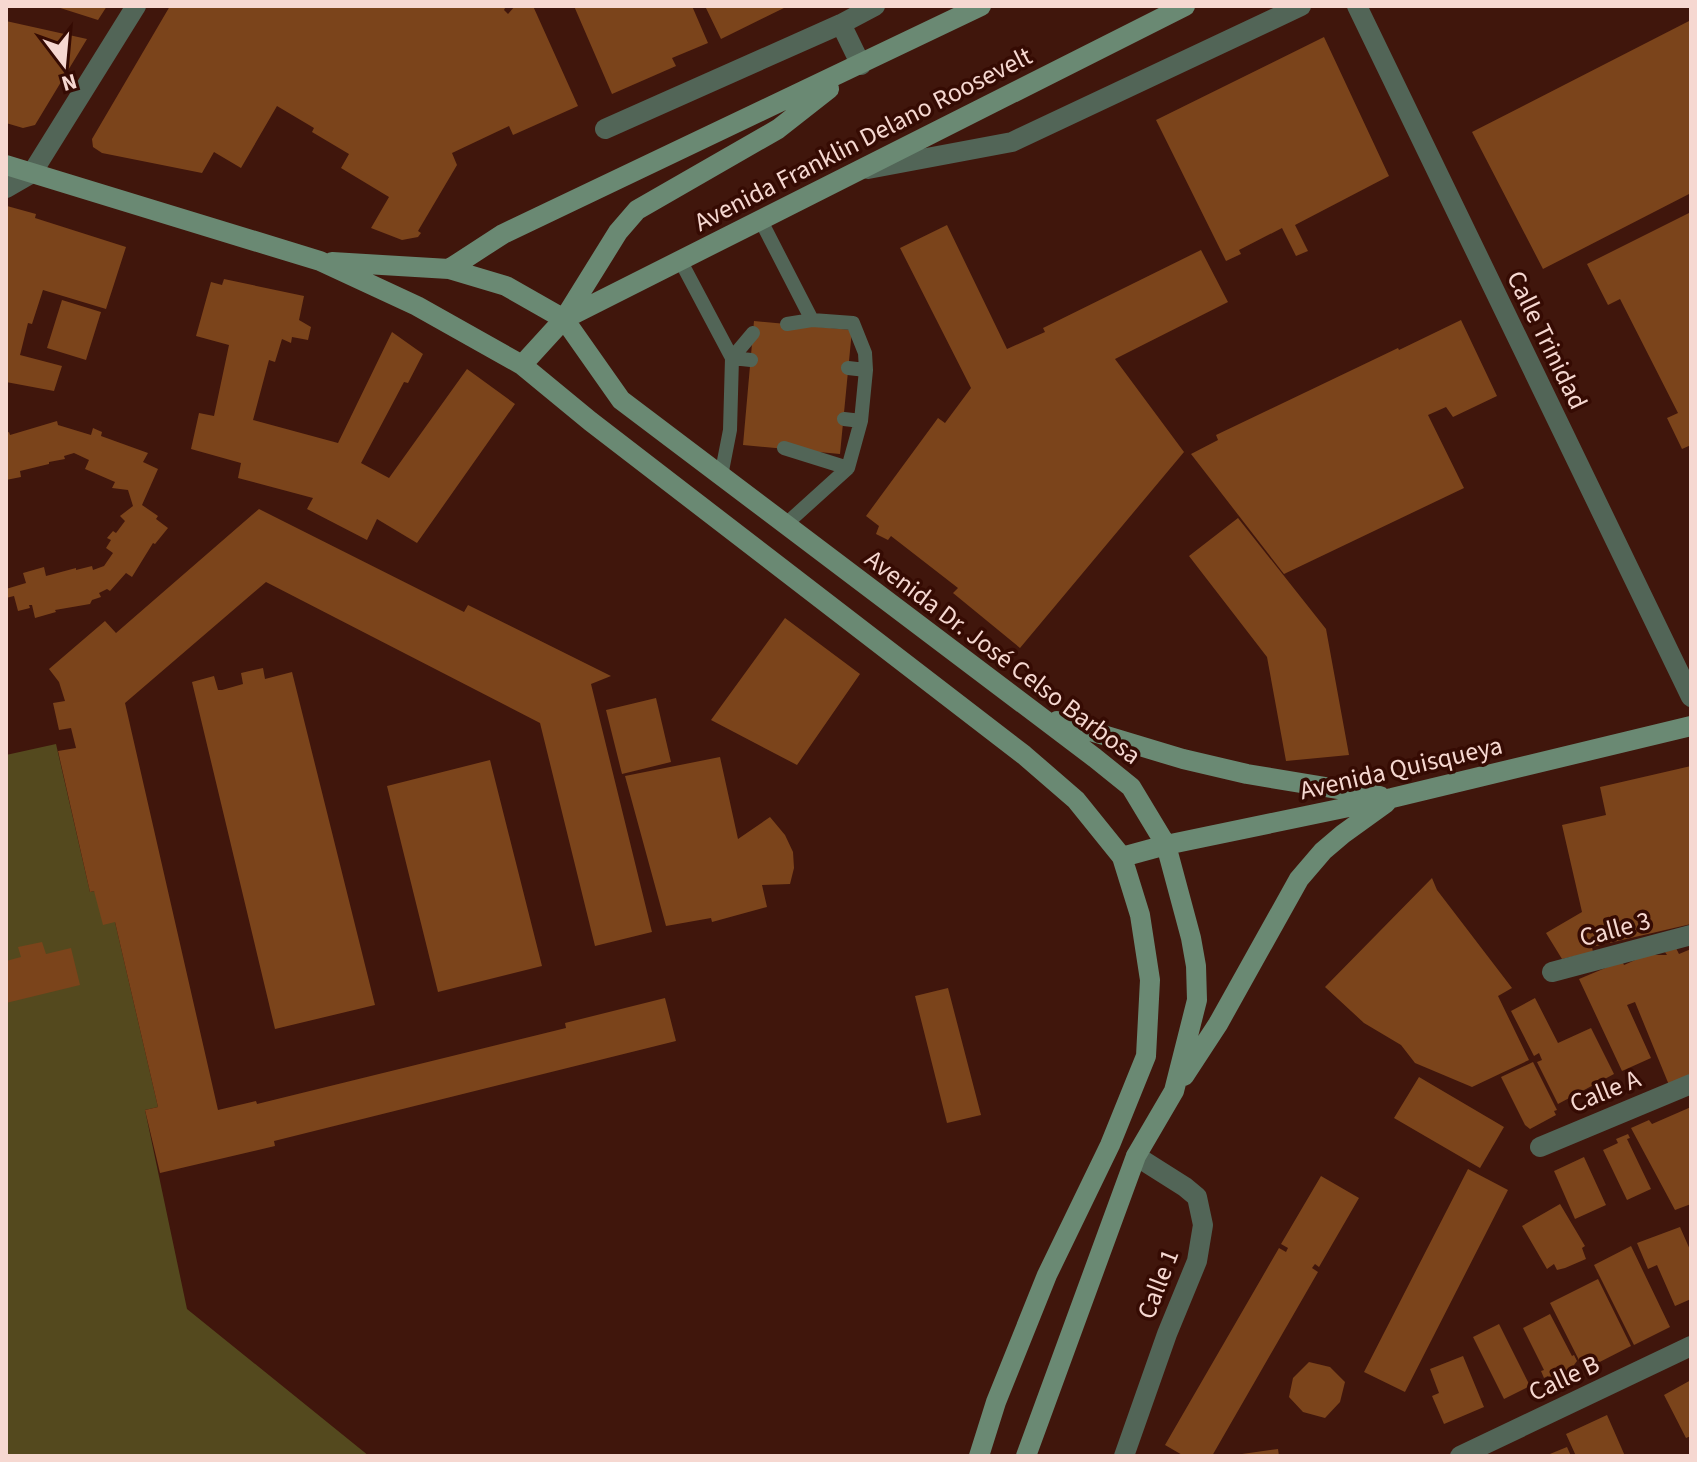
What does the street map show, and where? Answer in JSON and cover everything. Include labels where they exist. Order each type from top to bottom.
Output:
[{"type":"street","points":[[6,188],[32,173],[136,6]]},
{"type":"street","points":[[605,129],[875,6]]},
{"type":"street","points":[[449,269],[503,234],[981,6]]},
{"type":"street","name":"Avenida Franklin Delano Roosevelt","points":[[564,319],[1185,6]]},
{"type":"street","points":[[852,172],[1012,142],[1301,6]]},
{"type":"street","name":"Calle Trinidad","points":[[1357,6],[1691,697]]},
{"type":"street","points":[[841,24],[861,65]]},
{"type":"street","points":[[522,365],[564,319],[618,232],[637,210],[778,129],[861,65]]},
{"type":"street","name":"Avenida Dr. José Celso Barbosa","points":[[6,165],[320,261],[417,306],[522,365],[590,421],[1024,755],[1076,800],[1122,857],[1140,915],[1150,980],[1146,1056],[1110,1145],[1047,1275],[996,1402],[979,1456]]},
{"type":"street","name":"Avenida Dr. José Celso Barbosa","points":[[320,261],[449,269],[506,286],[564,319],[621,400],[1131,787],[1154,821],[1166,845],[1191,938],[1197,1000],[1174,1091],[1136,1156],[1026,1456]]},
{"type":"street","points":[[1041,716],[1247,774],[1392,798]]},
{"type":"street","name":"Avenida Quisqueya","points":[[1122,857],[1392,798],[1691,726]]},
{"type":"street","points":[[1174,1091],[1218,1024],[1299,879],[1323,851],[1392,798]]},
{"type":"street","name":"Calle 3","points":[[1552,972],[1691,935]]},
{"type":"street","name":"Calle A","points":[[1540,1147],[1691,1084]]},
{"type":"street","points":[[1110,1145],[1136,1156]]},
{"type":"street","name":"Calle 1","points":[[1124,1456],[1167,1334],[1197,1261],[1203,1225],[1197,1197],[1136,1156]]},
{"type":"street","name":"Calle B","points":[[1460,1456],[1691,1346]]},
{"type":"lane","points":[[760,219],[812,320]]},
{"type":"lane","points":[[680,260],[732,358],[730,406],[737,433],[721,476]]},
{"type":"lane","points":[[786,524],[848,468],[861,421],[866,370],[865,353],[853,323],[812,320],[787,324]]},
{"type":"lane","points":[[732,358],[753,333]]},
{"type":"lane","points":[[732,358],[751,360]]},
{"type":"lane","points":[[848,368],[866,370]]},
{"type":"lane","points":[[730,406],[746,407]]},
{"type":"lane","points":[[844,419],[861,421]]},
{"type":"lane","points":[[784,448],[848,468]]},
{"type":"shaded area","points":[[56,744],[90,892],[94,891],[115,922],[158,1107],[145,1110],[187,1309],[369,1456],[6,1456],[6,755]]},
{"type":"building","points":[[54,6],[107,6],[98,20]]},
{"type":"building","points":[[170,6],[506,6],[504,10],[508,14],[515,6],[533,6],[578,106],[513,135],[509,126],[452,153],[457,165],[418,231],[421,233],[418,237],[402,240],[371,228],[389,197],[341,168],[349,154],[277,106],[241,168],[214,152],[202,173],[102,153],[93,147],[92,139]]},
{"type":"building","points":[[574,6],[692,6],[708,43],[672,58],[676,66],[612,94]]},
{"type":"building","points":[[705,6],[788,6],[721,39]]},
{"type":"building","points":[[1691,20],[1691,193],[1543,269],[1472,132]]},
{"type":"building","points":[[6,21],[87,39],[35,125],[23,128],[6,123]]},
{"type":"building","points":[[1324,37],[1389,176],[1295,225],[1308,251],[1296,256],[1282,228],[1239,250],[1241,254],[1226,261],[1156,120]]},
{"type":"building","points":[[7,206],[126,247],[106,309],[43,290],[32,324],[28,323],[20,355],[62,366],[54,391],[6,382]]},
{"type":"building","points":[[1691,212],[1691,445],[1682,449],[1667,418],[1678,413],[1620,299],[1608,305],[1587,264]]},
{"type":"building","points":[[947,225],[1007,349],[1201,250],[1228,302],[1115,359],[1184,452],[1020,648],[953,593],[958,588],[891,536],[888,540],[876,534],[879,526],[866,516],[938,418],[945,423],[971,388],[900,248]]},
{"type":"building","points":[[224,279],[304,296],[299,320],[311,327],[308,340],[292,337],[291,343],[282,339],[275,362],[269,360],[253,420],[338,443],[392,332],[423,354],[408,383],[404,382],[361,463],[389,478],[467,369],[515,404],[417,543],[377,519],[367,540],[307,509],[313,498],[238,478],[241,463],[191,449],[199,413],[214,416],[229,345],[196,336],[211,282],[222,285]]},
{"type":"building","points":[[62,300],[101,312],[86,360],[47,348]]},
{"type":"building","points":[[1461,320],[1497,396],[1453,417],[1446,407],[1428,415],[1464,488],[1284,574],[1191,454],[1218,440],[1216,435]]},
{"type":"building","points":[[754,321],[852,330],[840,454],[743,445]]},
{"type":"building","points":[[57,421],[58,425],[91,435],[93,428],[102,432],[101,436],[148,453],[143,462],[158,469],[142,505],[168,528],[153,543],[132,577],[126,573],[110,591],[107,589],[99,593],[101,597],[90,604],[55,610],[35,618],[32,605],[18,611],[14,596],[6,598],[6,589],[26,583],[23,573],[44,567],[46,576],[76,568],[92,566],[93,570],[104,566],[113,553],[106,548],[111,540],[107,538],[113,531],[116,533],[125,521],[120,516],[133,506],[128,490],[112,488],[115,482],[85,469],[89,460],[74,453],[64,456],[65,459],[20,471],[21,477],[6,480],[6,433],[10,435]]},
{"type":"building","points":[[259,509],[464,612],[468,605],[611,676],[591,684],[652,932],[595,946],[540,723],[266,582],[125,703],[218,1110],[256,1101],[257,1104],[566,1028],[565,1023],[665,998],[676,1041],[274,1141],[275,1146],[160,1173],[145,1110],[158,1107],[115,922],[103,925],[94,891],[90,892],[58,751],[76,748],[71,728],[59,730],[53,703],[65,701],[59,682],[49,669],[105,621],[116,633]]},
{"type":"building","points":[[1238,518],[1326,629],[1349,755],[1286,761],[1267,657],[1189,556]]},
{"type":"building","points":[[785,618],[860,674],[797,765],[711,720]]},
{"type":"building","points":[[263,668],[265,679],[292,672],[375,1005],[275,1029],[192,682],[214,676],[218,690],[222,690],[243,684],[241,673]]},
{"type":"building","points":[[656,698],[671,762],[622,774],[606,710]]},
{"type":"building","points":[[720,757],[738,839],[770,817],[785,835],[793,852],[794,868],[790,884],[762,885],[767,907],[712,922],[711,918],[666,926],[625,776]]},
{"type":"building","points":[[490,760],[542,966],[438,992],[387,786]]},
{"type":"building","points":[[1691,766],[1691,924],[1592,947],[1593,952],[1562,959],[1546,933],[1582,912],[1562,825],[1606,815],[1600,787]]},
{"type":"building","points":[[1432,878],[1437,890],[1512,988],[1498,996],[1529,1060],[1472,1087],[1415,1063],[1401,1045],[1364,1023],[1325,987]]},
{"type":"building","points":[[42,942],[46,954],[71,948],[80,985],[6,1003],[6,961],[21,957],[18,947]]},
{"type":"building","points":[[1676,948],[1679,954],[1691,949],[1691,1075],[1669,1085],[1635,1002],[1627,1005],[1651,1058],[1622,1071],[1579,979],[1622,961],[1624,965],[1653,952],[1655,955],[1667,955],[1665,952]]},
{"type":"building","points":[[948,988],[981,1115],[947,1123],[915,996]]},
{"type":"building","points":[[1535,998],[1558,1043],[1591,1028],[1614,1074],[1558,1104],[1537,1062],[1542,1060],[1539,1053],[1534,1056],[1511,1011]]},
{"type":"building","points":[[1533,1062],[1557,1110],[1554,1111],[1556,1115],[1530,1129],[1525,1125],[1501,1077]]},
{"type":"building","points":[[1419,1077],[1504,1127],[1480,1168],[1394,1118]]},
{"type":"building","points":[[1691,1107],[1691,1204],[1675,1210],[1631,1128],[1649,1120],[1652,1124]]},
{"type":"building","points":[[1628,1134],[1630,1138],[1627,1139],[1651,1189],[1627,1200],[1603,1150]]},
{"type":"building","points":[[1584,1157],[1606,1205],[1575,1219],[1554,1171]]},
{"type":"building","points":[[1468,1169],[1508,1190],[1405,1392],[1364,1372]]},
{"type":"building","points":[[1321,1176],[1359,1198],[1319,1267],[1315,1264],[1312,1268],[1318,1272],[1212,1456],[1184,1456],[1165,1445],[1279,1248],[1286,1252],[1288,1248],[1281,1244]]},
{"type":"building","points":[[1560,1204],[1585,1246],[1582,1248],[1586,1259],[1565,1268],[1557,1270],[1554,1264],[1547,1269],[1522,1226]]},
{"type":"building","points":[[1680,1227],[1691,1252],[1691,1299],[1675,1306],[1657,1265],[1648,1269],[1637,1243]]},
{"type":"building","points":[[1631,1246],[1670,1327],[1634,1345],[1594,1265]]},
{"type":"building","points":[[1598,1279],[1631,1346],[1584,1370],[1550,1303]]},
{"type":"building","points":[[1550,1314],[1577,1361],[1574,1365],[1576,1368],[1551,1380],[1548,1376],[1544,1378],[1541,1371],[1544,1370],[1523,1328]]},
{"type":"building","points":[[1499,1324],[1530,1386],[1504,1399],[1473,1337]]},
{"type":"building","points":[[1463,1356],[1484,1407],[1444,1424],[1432,1396],[1439,1393],[1430,1369]]},
{"type":"building","points":[[1309,1362],[1330,1367],[1345,1382],[1340,1402],[1325,1418],[1303,1412],[1289,1397],[1293,1378]]},
{"type":"building","points":[[1691,1380],[1691,1436],[1686,1438],[1664,1395]]},
{"type":"building","points":[[1607,1415],[1625,1456],[1576,1456],[1566,1434]]},
{"type":"building","points":[[1567,1447],[1571,1456],[1545,1456]]},
{"type":"building","points":[[1278,1449],[1279,1456],[1242,1454]]}]
